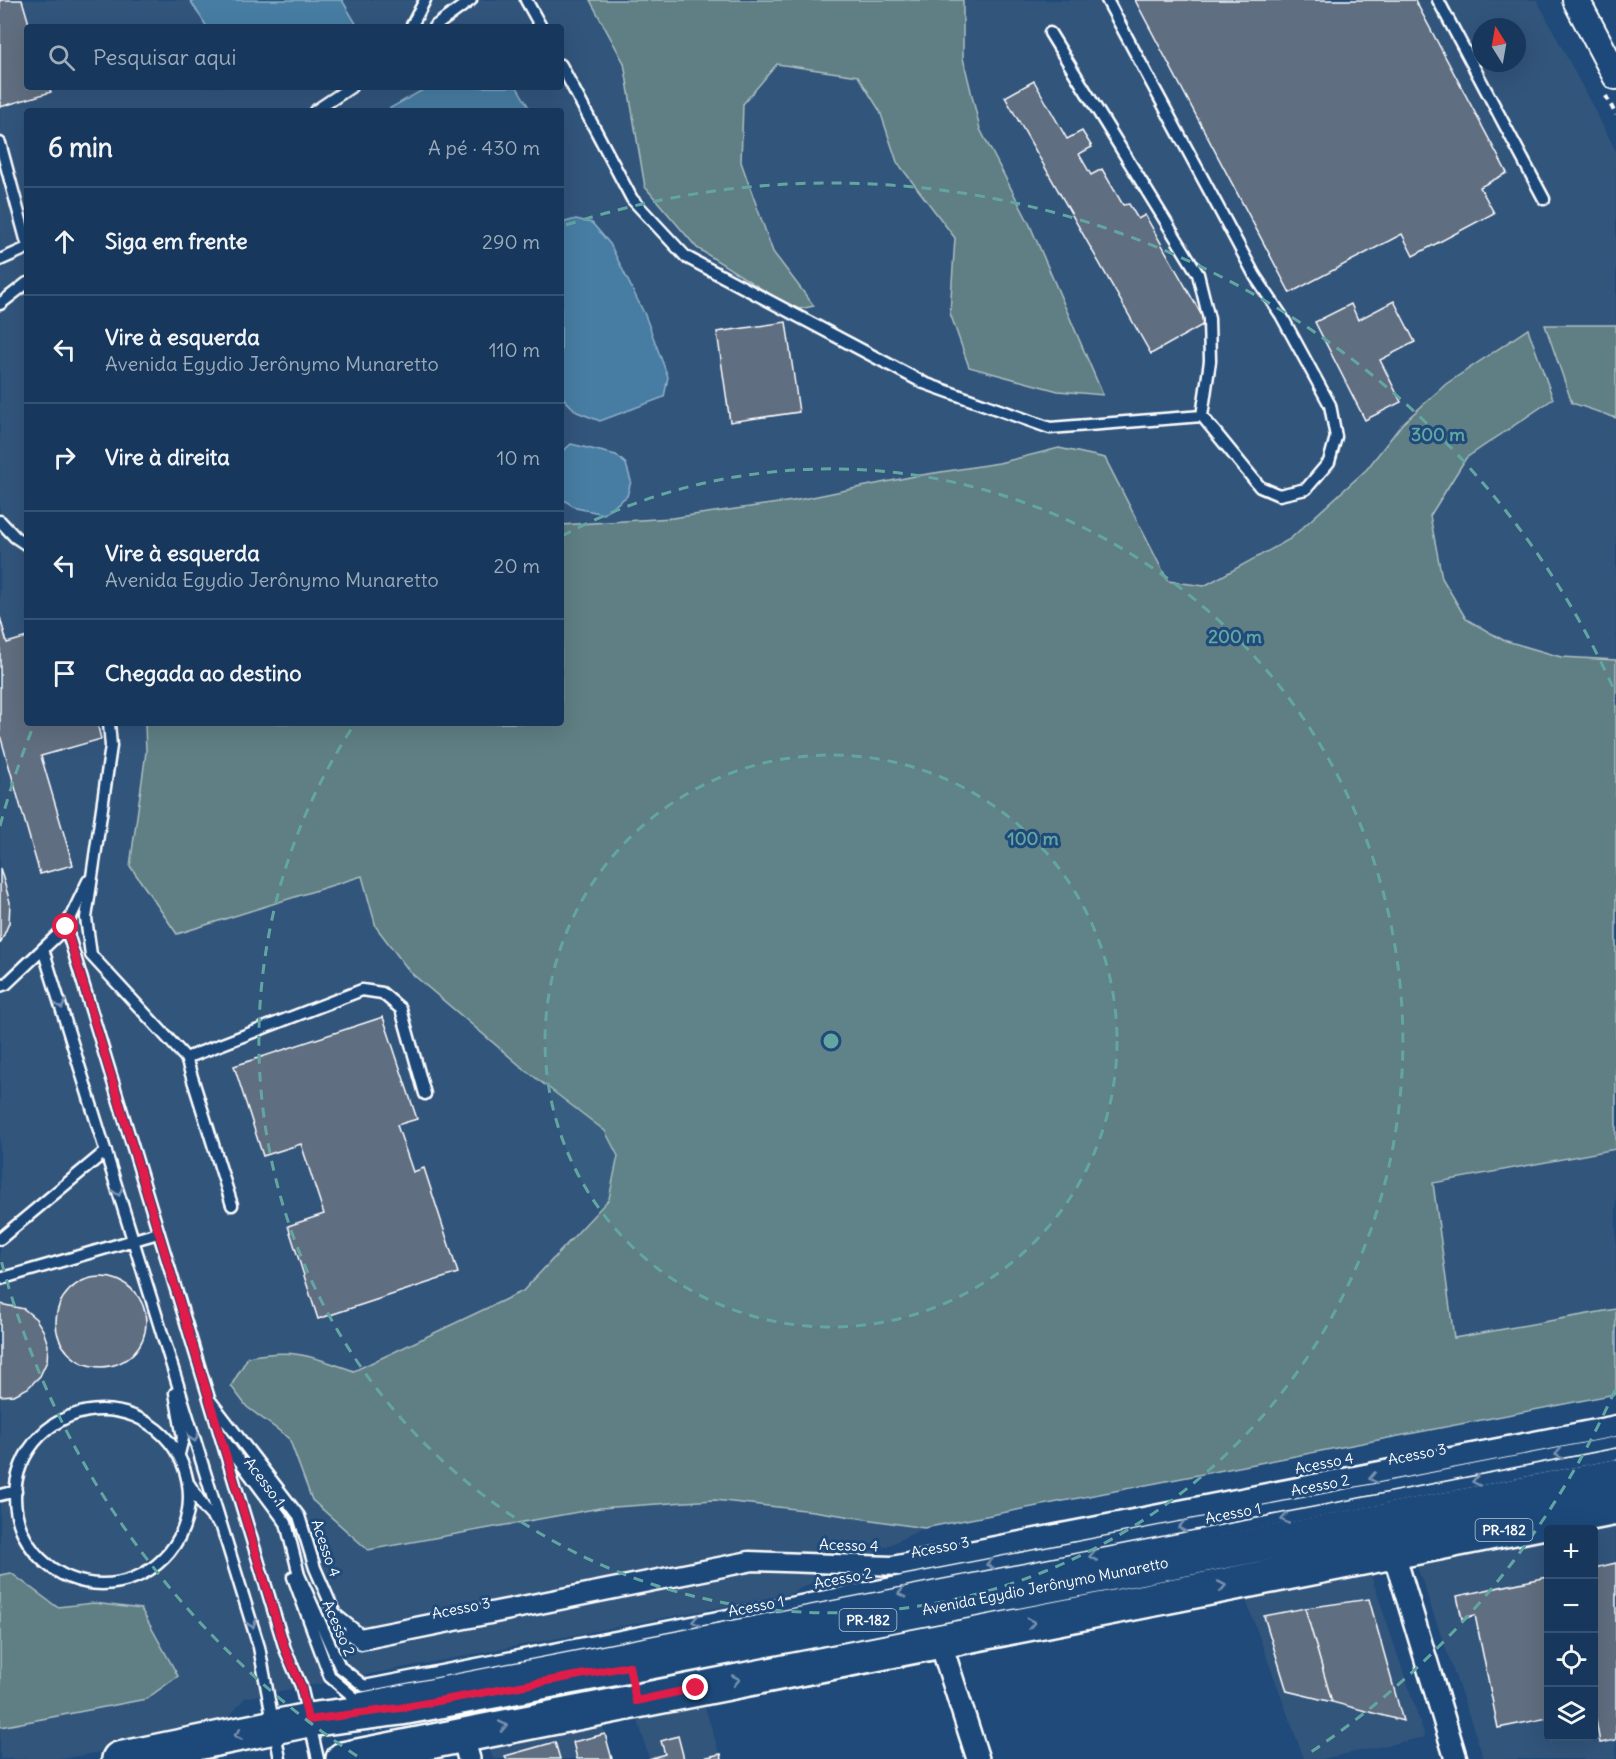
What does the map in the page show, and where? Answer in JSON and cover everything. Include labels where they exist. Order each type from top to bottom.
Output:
[{"type":"main road","name":"Avenida Egydio Jerônymo Munaretto","points":[[119,1759],[276,1744],[308,1720],[400,1708],[629,1666],[1616,1476]]},
{"type":"main road","name":"PR-182","points":[[343,1759],[465,1747],[636,1701],[1616,1508]]},
{"type":"main road","points":[[629,1666],[636,1701]]},
{"type":"street","points":[[1576,0],[1616,76]]},
{"type":"street","points":[[1385,1520],[1456,1759]]},
{"type":"street","points":[[940,1641],[978,1759]]},
{"type":"lane","points":[[413,24],[425,0]]},
{"type":"lane","points":[[438,24],[471,0]]},
{"type":"lane","points":[[526,0],[539,24]]},
{"type":"lane","points":[[1050,33],[1198,274],[1209,320],[1210,361],[1202,416],[1260,487],[1279,495],[1306,489],[1329,462],[1336,437],[1330,405],[1281,315],[1255,276],[1107,0]]},
{"type":"lane","points":[[1438,0],[1544,199]]},
{"type":"lane","points":[[564,71],[632,199],[686,257],[924,382],[1050,428],[1202,416]]},
{"type":"lane","points":[[320,108],[346,90]]},
{"type":"lane","points":[[0,143],[24,232]]},
{"type":"lane","points":[[0,260],[24,249]]},
{"type":"lane","points":[[0,304],[24,285]]},
{"type":"lane","points":[[0,521],[24,543]]},
{"type":"lane","points":[[109,726],[111,746],[86,918],[91,955],[186,1058],[232,1205]]},
{"type":"lane","points":[[0,986],[6,984],[66,927],[93,873]]},
{"type":"lane","points":[[66,927],[285,1649],[301,1686],[318,1759]]},
{"type":"lane","points":[[44,949],[259,1647],[276,1744]]},
{"type":"lane","points":[[186,1058],[362,990],[382,993],[401,1009],[425,1094]]},
{"type":"lane","points":[[0,1239],[106,1151]]},
{"type":"lane","points":[[0,1279],[158,1233]]},
{"type":"lane","points":[[172,1366],[183,1438],[179,1454]]},
{"type":"lane","name":"Acesso 4","points":[[209,1399],[299,1516],[315,1568],[335,1614],[360,1634],[749,1557],[892,1562],[1616,1421]]},
{"type":"lane","points":[[189,1484],[189,1514],[178,1542],[148,1571],[120,1583],[90,1584],[60,1574],[44,1563],[25,1539],[15,1510],[16,1480],[27,1452],[58,1421],[87,1411],[118,1411],[146,1421],[170,1441],[179,1454],[189,1484],[205,1509],[222,1526]]},
{"type":"lane","name":"Acesso 3","points":[[214,1416],[294,1519],[315,1585],[333,1619],[361,1644],[753,1565],[899,1570],[1616,1431]]},
{"type":"lane","name":"Acesso 2","points":[[221,1436],[286,1523],[299,1575],[340,1667],[364,1686],[1616,1442]]},
{"type":"lane","name":"Acesso 1","points":[[226,1455],[279,1525],[294,1580],[330,1677],[356,1700],[1616,1454]]},
{"type":"lane","points":[[0,1495],[16,1491]]},
{"type":"shaded area","points":[[0,0],[1537,0],[1616,151],[1616,1394],[924,1528],[789,1594],[245,1698],[228,1718],[202,1733],[62,1759],[0,1759]]},
{"type":"shaded area","points":[[190,0],[342,0],[356,24],[205,24]]},
{"type":"shaded area","points":[[423,90],[519,90],[529,108],[390,108]]},
{"type":"shaded area","points":[[576,219],[592,223],[610,244],[645,315],[668,377],[664,397],[600,421],[577,412],[564,399],[564,222]]},
{"type":"shaded area","points":[[571,444],[616,455],[626,464],[631,481],[627,496],[604,514],[576,508],[564,500],[564,450]]},
{"type":"shaded area","points":[[1616,1525],[1616,1759],[1484,1759],[1417,1566],[1544,1540],[1544,1741],[1598,1741],[1598,1529]]},
{"type":"shaded area","points":[[1370,1572],[1425,1737],[1322,1759],[1304,1759],[1244,1595]]},
{"type":"shaded area","points":[[705,1707],[721,1759],[649,1759],[638,1720]]},
{"type":"shaded area","points":[[602,1725],[613,1759],[493,1759],[489,1747]]},
{"type":"green space","points":[[590,0],[963,0],[963,58],[980,129],[1029,223],[1103,395],[1058,391],[969,367],[950,313],[955,238],[897,162],[880,111],[858,76],[777,64],[743,104],[741,162],[773,252],[814,306],[795,310],[697,248],[645,187],[624,63]]},
{"type":"green space","points":[[1545,325],[1616,325],[1616,418],[1572,403]]},
{"type":"green space","points":[[1528,329],[1553,399],[1466,458],[1430,516],[1442,578],[1466,619],[1503,640],[1561,657],[1616,660],[1616,1149],[1433,1183],[1454,1338],[1616,1309],[1616,1394],[924,1528],[813,1511],[714,1500],[600,1508],[368,1550],[312,1500],[289,1438],[247,1407],[231,1386],[248,1357],[278,1353],[302,1355],[354,1371],[523,1291],[609,1199],[618,1156],[605,1131],[524,1069],[410,972],[376,927],[362,876],[177,934],[130,866],[146,752],[145,726],[564,726],[564,525],[672,518],[793,501],[915,476],[999,463],[1059,448],[1105,458],[1168,581],[1204,586],[1290,539],[1367,469],[1402,424],[1446,384]]},
{"type":"green space","points":[[11,1573],[57,1607],[94,1603],[141,1609],[178,1676],[146,1699],[0,1727],[0,1575]]},
{"type":"building","points":[[0,0],[22,0],[29,24],[24,24],[24,90],[50,90],[51,92],[0,107]]},
{"type":"building","points":[[1135,0],[1415,0],[1507,173],[1480,187],[1494,213],[1413,256],[1402,234],[1290,293]]},
{"type":"building","points":[[1034,81],[1067,139],[1082,131],[1092,147],[1079,154],[1091,175],[1102,169],[1123,205],[1129,204],[1138,219],[1145,215],[1206,323],[1151,354],[1005,97]]},
{"type":"building","points":[[1394,301],[1415,342],[1380,360],[1401,402],[1365,420],[1315,322],[1351,304],[1358,320]]},
{"type":"building","points":[[786,322],[799,412],[730,422],[717,332]]},
{"type":"building","points":[[0,617],[7,643],[24,638],[24,726],[98,726],[101,739],[41,756],[73,865],[40,874],[0,735]]},
{"type":"building","points":[[0,868],[10,902],[9,923],[0,944]]},
{"type":"building","points":[[383,1017],[417,1119],[397,1125],[413,1172],[424,1168],[458,1273],[318,1319],[288,1226],[324,1214],[301,1144],[263,1156],[234,1066]]},
{"type":"building","points":[[101,1277],[118,1280],[133,1290],[143,1305],[146,1322],[143,1339],[133,1354],[118,1364],[101,1367],[84,1364],[69,1354],[59,1339],[56,1322],[59,1305],[69,1290],[84,1280]]},
{"type":"building","points":[[0,1304],[24,1309],[36,1319],[48,1345],[47,1361],[40,1376],[28,1388],[14,1395],[0,1396]]},
{"type":"building","points":[[1616,1563],[1616,1740],[1600,1743],[1598,1732],[1598,1567]]},
{"type":"building","points":[[1544,1578],[1544,1719],[1498,1728],[1475,1615],[1462,1619],[1457,1596]]},
{"type":"building","points":[[1369,1599],[1403,1721],[1332,1702],[1305,1608]]},
{"type":"building","points":[[1305,1608],[1332,1702],[1287,1691],[1264,1616]]},
{"type":"building","points":[[605,1734],[612,1759],[577,1759],[573,1742]]},
{"type":"building","points":[[678,1736],[684,1759],[649,1759],[665,1754],[661,1741]]},
{"type":"building","points":[[555,1742],[560,1759],[506,1759],[505,1756]]},
{"type":"building","points":[[721,1754],[722,1759],[698,1759]]},
{"type":"route","points":[[66,927],[285,1649],[301,1686],[308,1720],[400,1708],[629,1666],[636,1701],[696,1688]]}]
